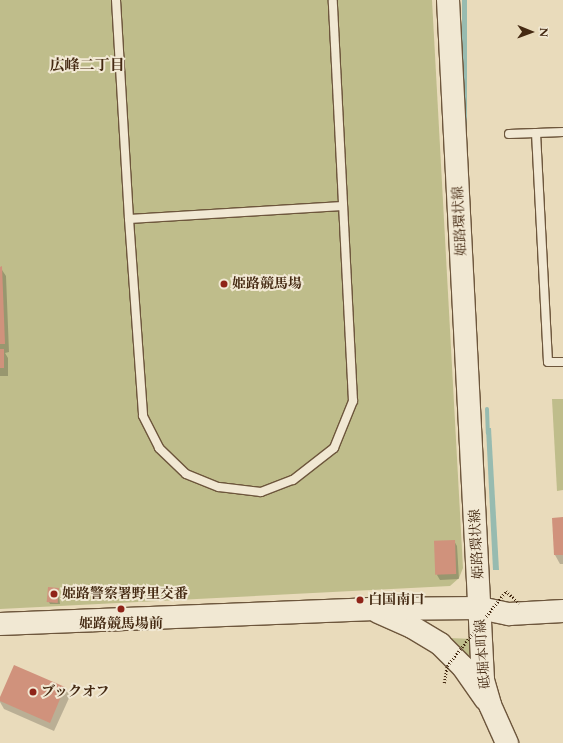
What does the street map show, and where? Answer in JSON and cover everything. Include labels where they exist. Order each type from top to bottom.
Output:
[{"type":"main road","name":"姫路環状線","points":[[448,0],[480,608]]},
{"type":"main road","points":[[0,624],[369,609],[480,608],[509,614],[563,611]]},
{"type":"main road","name":"砥堀本町線","points":[[480,608],[483,680],[490,705],[507,743]]},
{"type":"main road","points":[[369,609],[412,627],[440,644],[463,667],[490,705]]},
{"type":"lane","points":[[116,0],[129,219],[143,416],[159,448],[186,474],[219,487],[261,492],[294,480],[334,448],[353,401],[333,0]]},
{"type":"lane","points":[[509,134],[563,132]]},
{"type":"lane","points":[[536,133],[548,362],[563,362]]},
{"type":"lane","points":[[129,219],[343,206]]},
{"type":"path","points":[[444,683],[447,666],[506,591],[519,603]]},
{"type":"shaded area","name":"姫路競馬場","points":[[0,0],[432,0],[463,568],[459,578],[450,586],[0,609]]},
{"type":"shaded area","points":[[552,399],[563,399],[563,490],[557,491]]},
{"type":"shaded area","points":[[449,638],[473,639],[473,665]]},
{"type":"water","points":[[462,0],[467,0],[467,414],[462,414]]},
{"type":"water","points":[[486,428],[491,428],[499,570],[493,570]]},
{"type":"building","points":[[2,266],[5,344],[0,344],[0,267]]},
{"type":"building","points":[[0,349],[4,349],[4,368],[0,368]]},
{"type":"building","points":[[563,517],[563,555],[554,555],[552,518]]},
{"type":"building","points":[[455,540],[456,574],[435,575],[434,541]]},
{"type":"building","points":[[48,587],[59,588],[58,603],[47,602]]},
{"type":"building","name":"ブックオフ","points":[[14,665],[65,687],[50,723],[0,701],[0,697]]},
{"type":"waterway","points":[[487,409],[488,433]]},
{"type":"place","name":"姫路競馬場","points":[[224,284]]},
{"type":"place","name":"姫路警察署野里交番","points":[[54,594]]},
{"type":"place","name":"白国南口","points":[[360,600]]},
{"type":"place","name":"姫路競馬場前","points":[[121,609]]},
{"type":"place","name":"ブックオフ","points":[[33,692]]},
{"type":"district","name":"広峰二丁目","points":[[87,66]]}]
